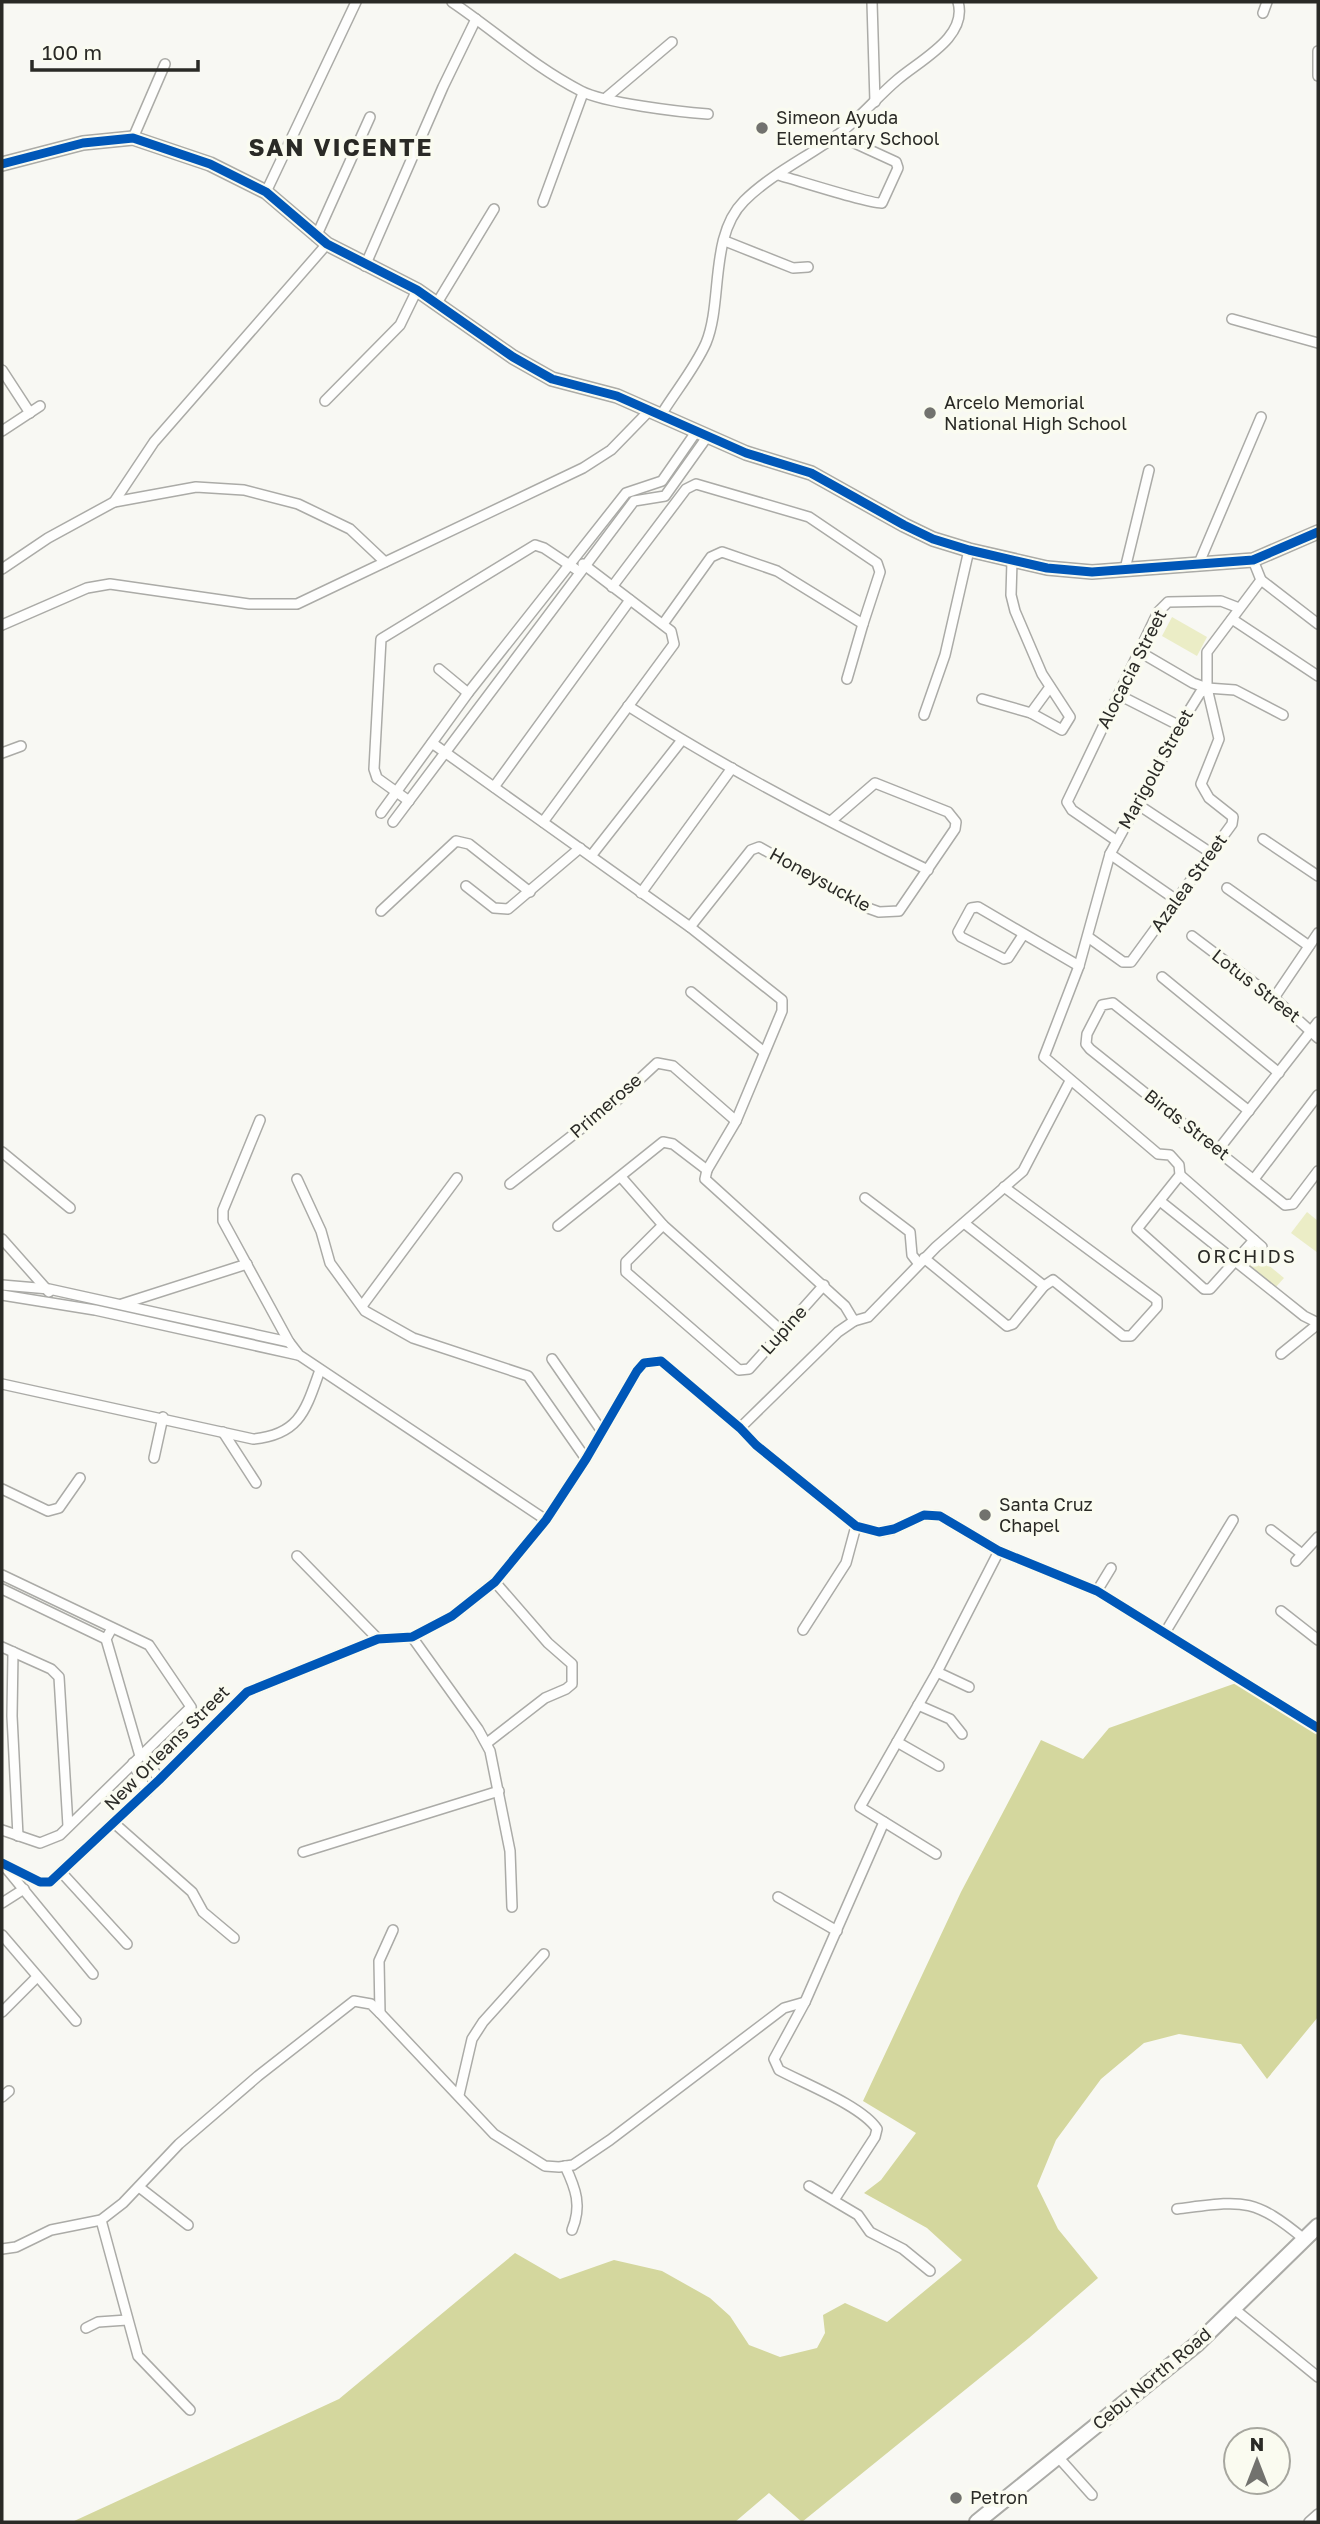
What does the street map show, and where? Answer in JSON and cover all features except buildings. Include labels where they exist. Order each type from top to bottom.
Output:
[{"type":"main road","name":"Cebu North Road","points":[[977,2522],[1197,2344],[1318,2225]]},
{"type":"street","points":[[266,192],[356,2]]},
{"type":"street","points":[[452,2],[537,64],[583,93],[676,111],[708,114]]},
{"type":"street","points":[[872,2],[875,102]]},
{"type":"street","points":[[2,625],[88,588],[110,583],[249,604],[297,604],[583,468],[611,450],[656,413],[706,344],[725,241],[735,213],[743,202],[837,135],[953,33],[959,22],[958,2]]},
{"type":"street","points":[[1263,13],[1267,2]]},
{"type":"street","points":[[365,266],[443,87],[476,19]]},
{"type":"street","points":[[607,97],[672,42]]},
{"type":"street","points":[[1318,51],[1318,76]]},
{"type":"street","points":[[133,138],[165,64]]},
{"type":"street","points":[[543,202],[583,93]]},
{"type":"street","points":[[114,502],[154,442],[322,240],[370,117]]},
{"type":"street","points":[[778,175],[875,204],[882,203],[898,168],[897,162],[837,135]]},
{"type":"street","points":[[2,164],[83,143],[133,138],[210,164],[266,192],[322,240],[365,266],[417,290],[513,357],[552,379],[617,396],[746,453],[811,473],[904,525],[933,539],[969,550],[1012,561],[1092,572],[1253,560],[1318,532]]},
{"type":"street","points":[[437,303],[494,209]]},
{"type":"street","points":[[725,241],[793,268],[808,267]]},
{"type":"street","points":[[325,401],[400,325],[417,290]]},
{"type":"street","points":[[1232,319],[1318,343]]},
{"type":"street","points":[[2,369],[30,413]]},
{"type":"street","points":[[2,431],[40,406]]},
{"type":"street","points":[[1199,563],[1261,417]]},
{"type":"street","points":[[381,813],[468,693],[626,493],[662,481],[701,435]]},
{"type":"street","points":[[393,822],[635,500],[662,498],[670,491],[701,435]]},
{"type":"street","points":[[1125,569],[1149,470]]},
{"type":"street","points":[[612,587],[686,489],[696,484],[809,517],[877,563],[879,577],[848,678]]},
{"type":"street","points":[[2,569],[48,538],[114,502],[197,487],[244,490],[298,504],[350,529],[385,562]]},
{"type":"street","points":[[409,802],[377,778],[374,769],[381,639],[530,547],[544,548],[571,561],[612,587],[663,624],[671,631],[674,644],[543,822]]},
{"type":"street","points":[[924,715],[945,654],[969,550]]},
{"type":"street","points":[[663,624],[711,557],[722,552],[777,571],[863,624]]},
{"type":"street","points":[[1253,560],[1261,580],[1318,624]]},
{"type":"street","points":[[982,699],[1031,713],[1062,730],[1070,716],[1050,687],[1014,611],[1011,595],[1012,561]]},
{"type":"street","points":[[1208,688],[1208,652],[1261,580]]},
{"type":"street","points":[[494,787],[630,600]]},
{"type":"street","name":"Alocacia Street","points":[[1117,841],[1072,810],[1067,802],[1165,603],[1221,601],[1239,608]]},
{"type":"street","points":[[1232,619],[1318,676]]},
{"type":"street","points":[[1140,652],[1208,688],[1235,690],[1283,715]]},
{"type":"street","points":[[439,669],[468,693]]},
{"type":"street","points":[[1031,713],[1050,687]]},
{"type":"street","name":"Marigold Street","points":[[1070,1080],[1046,1063],[1044,1055],[1079,966],[1110,855],[1196,697],[1208,688]]},
{"type":"street","name":"Azalea Street","points":[[1088,937],[1128,964],[1135,958],[1234,819],[1209,798],[1201,784],[1219,739],[1208,688]]},
{"type":"street","points":[[1119,695],[1180,726]]},
{"type":"street","points":[[628,706],[732,768],[928,870]]},
{"type":"street","points":[[591,856],[682,740]]},
{"type":"street","points":[[432,743],[690,927],[782,1000],[782,1011],[736,1121],[707,1170],[707,1183],[824,1285],[845,1306],[854,1321]]},
{"type":"street","points":[[2,753],[21,746]]},
{"type":"street","points":[[641,893],[732,768]]},
{"type":"street","name":"Honeysuckle","points":[[690,927],[751,850],[759,847],[879,912],[899,911],[955,829],[955,818],[948,812],[875,783],[831,821]]},
{"type":"street","points":[[1137,804],[1210,853]]},
{"type":"street","points":[[1263,839],[1318,876]]},
{"type":"street","points":[[381,911],[456,841],[469,844],[530,892]]},
{"type":"street","points":[[466,886],[502,910],[515,906],[580,848]]},
{"type":"street","points":[[1110,855],[1175,899]]},
{"type":"street","points":[[1227,888],[1309,946]]},
{"type":"street","points":[[1023,935],[1008,958],[1004,959],[961,937],[958,932],[974,906],[1079,966]]},
{"type":"street","points":[[1275,998],[1318,933]]},
{"type":"street","name":"Lotus Street","points":[[1192,936],[1275,998],[1318,1038]]},
{"type":"street","points":[[1162,977],[1279,1073]]},
{"type":"street","points":[[691,992],[764,1052]]},
{"type":"street","name":"Birds Street","points":[[1249,1111],[1113,1003],[1102,1005],[1087,1034],[1086,1044],[1287,1206],[1293,1204],[1318,1171]]},
{"type":"street","points":[[1218,1150],[1318,1022]]},
{"type":"street","name":"Primerose","points":[[510,1184],[614,1103],[657,1063],[673,1066],[736,1121]]},
{"type":"street","points":[[740,1428],[838,1332],[854,1321],[868,1317],[922,1261],[1026,1167],[1070,1080],[1157,1154],[1174,1158],[1180,1165],[1180,1175],[1137,1229],[1204,1289],[1210,1289],[1254,1240]]},
{"type":"street","points":[[1254,1179],[1318,1095]]},
{"type":"street","points":[[260,1120],[223,1210],[223,1221],[289,1342],[299,1355],[320,1370],[546,1520]]},
{"type":"street","points":[[558,1226],[663,1142],[673,1144],[707,1170]]},
{"type":"street","points":[[2,1152],[70,1208]]},
{"type":"street","points":[[1180,1175],[1262,1247]]},
{"type":"street","points":[[621,1177],[663,1225],[783,1332]]},
{"type":"street","points":[[362,1306],[457,1178]]},
{"type":"street","points":[[297,1180],[321,1231],[330,1263],[372,1316],[413,1338],[528,1376],[586,1459]]},
{"type":"street","points":[[865,1198],[911,1232],[912,1255],[1007,1326],[1013,1324],[1044,1286],[1056,1280],[1126,1337],[1131,1336],[1158,1305],[1155,1298],[1004,1187]]},
{"type":"street","points":[[1160,1201],[1304,1316],[1318,1324],[1281,1354]]},
{"type":"street","points":[[964,1223],[1044,1286]]},
{"type":"street","name":"Lupine","points":[[663,1225],[626,1262],[626,1272],[743,1371],[749,1369],[824,1285]]},
{"type":"street","points":[[2,1239],[49,1289],[48,1301]]},
{"type":"street","points":[[121,1304],[247,1264]]},
{"type":"street","points":[[2,1284],[49,1289],[289,1342]]},
{"type":"street","points":[[2,1295],[118,1315],[299,1355]]},
{"type":"street","points":[[118,1315],[121,1304]]},
{"type":"street","points":[[552,1359],[601,1430]]},
{"type":"street","points":[[512,1907],[510,1851],[487,1743],[412,1637],[452,1616],[495,1582],[546,1520],[586,1459],[637,1371],[652,1361],[661,1361],[740,1428],[756,1446],[856,1526],[878,1531],[894,1530],[923,1515],[936,1515],[999,1551],[1097,1591],[1318,1727]]},
{"type":"street","points":[[2,1384],[163,1417],[253,1439],[273,1437],[293,1427],[308,1405],[320,1370]]},
{"type":"street","points":[[154,1458],[163,1417]]},
{"type":"street","points":[[223,1432],[256,1483]]},
{"type":"street","points":[[2,1489],[48,1511],[59,1508],[80,1478]]},
{"type":"street","points":[[1166,1632],[1233,1520]]},
{"type":"street","points":[[803,1630],[846,1563],[856,1526]]},
{"type":"street","points":[[1271,1530],[1299,1557],[1318,1536]]},
{"type":"street","points":[[936,1854],[860,1807],[937,1672],[999,1551]]},
{"type":"street","points":[[298,1556],[378,1639]]},
{"type":"street","points":[[1097,1591],[1111,1568]]},
{"type":"street","points":[[2,1575],[152,1648],[190,1704],[190,1710],[60,1835],[40,1843],[2,1830]]},
{"type":"street","points":[[487,1743],[545,1699],[566,1689],[572,1684],[573,1674],[572,1664],[548,1643],[495,1582]]},
{"type":"street","points":[[2,1589],[106,1639]]},
{"type":"street","points":[[1281,1612],[1318,1640]]},
{"type":"street","points":[[112,1628],[106,1639],[147,1792]]},
{"type":"street","name":"New Orleans Street","points":[[62,1873],[247,1692],[295,1670],[378,1639],[412,1637]]},
{"type":"street","points":[[2,1647],[55,1671],[61,1693],[68,1826]]},
{"type":"street","points":[[13,1652],[12,1716],[18,1836]]},
{"type":"street","points":[[937,1672],[969,1688]]},
{"type":"street","points":[[918,1705],[950,1719],[961,1734]]},
{"type":"street","points":[[897,1742],[939,1766]]},
{"type":"street","points":[[139,1758],[159,1780]]},
{"type":"street","points":[[303,1852],[499,1791]]},
{"type":"street","points":[[834,2200],[877,2129],[873,2122],[774,2065],[776,2053],[806,2002],[884,1822]]},
{"type":"street","points":[[114,1823],[187,1887],[203,1912],[233,1938]]},
{"type":"street","points":[[2,1863],[40,1882],[50,1882],[62,1873],[127,1944]]},
{"type":"street","points":[[2,1863],[93,1974]]},
{"type":"street","points":[[2,1903],[24,1889]]},
{"type":"street","points":[[778,1897],[837,1931]]},
{"type":"street","points":[[380,2013],[379,1961],[393,1930]]},
{"type":"street","points":[[2,1935],[76,2021]]},
{"type":"street","points":[[2,1953],[10,1945]]},
{"type":"street","points":[[460,2095],[472,2039],[483,2022],[544,1954]]},
{"type":"street","points":[[2,2012],[37,1977]]},
{"type":"street","points":[[2,2249],[16,2247],[51,2230],[101,2220],[139,2187],[189,2135],[347,2005],[363,2001],[380,2013],[494,2134],[545,2166],[565,2166],[610,2140],[784,2008],[806,2002]]},
{"type":"street","points":[[565,2166],[577,2197],[577,2215],[572,2230]]},
{"type":"street","points":[[810,2186],[858,2215],[870,2232],[903,2249],[930,2271]]},
{"type":"street","points":[[139,2187],[188,2225]]},
{"type":"street","points":[[1177,2209],[1250,2204],[1278,2217],[1304,2239]]},
{"type":"street","points":[[101,2220],[138,2356],[190,2410]]},
{"type":"street","points":[[1233,2308],[1318,2377]]},
{"type":"street","points":[[86,2328],[98,2322],[127,2320]]},
{"type":"street","points":[[1059,2458],[1092,2495]]},
{"type":"street","points":[[1308,2522],[1318,2514]]},
{"type":"shaded area","points":[[1172,617],[1207,637],[1197,656],[1162,636]]},
{"type":"shaded area","points":[[1307,1212],[1318,1221],[1318,1253],[1291,1233]]},
{"type":"shaded area","points":[[1255,1254],[1284,1278],[1274,1289],[1245,1265]]},
{"type":"shaded area","points":[[1239,1682],[1318,1735],[1318,2017],[1267,2079],[1241,2044],[1179,2034],[1144,2043],[1101,2079],[1056,2140],[1037,2186],[1058,2229],[1098,2278],[1029,2338],[802,2522],[769,2493],[735,2522],[72,2522],[339,2399],[515,2253],[560,2279],[614,2260],[662,2271],[710,2298],[730,2316],[749,2345],[780,2357],[817,2348],[825,2333],[823,2315],[845,2303],[887,2322],[962,2260],[927,2228],[864,2193],[881,2180],[916,2133],[863,2101],[961,1892],[1041,1740],[1083,1759],[1109,1728]]},
{"type":"cycle path","points":[[2,164],[83,143],[133,138],[210,164],[266,192],[327,244],[417,290],[513,357],[552,379],[617,396],[746,453],[811,473],[904,525],[933,539],[969,550],[1047,568],[1092,572],[1253,560],[1318,532]]},
{"type":"cycle path","points":[[2,1863],[40,1882],[50,1882],[159,1780],[247,1692],[378,1639],[412,1637],[452,1616],[495,1582],[546,1520],[586,1459],[637,1371],[644,1363],[661,1361],[740,1428],[756,1445],[856,1526],[879,1532],[894,1529],[924,1515],[940,1516],[999,1551],[1097,1591],[1318,1728]]},
{"type":"place","name":"Simeon Ayuda Elementary School","points":[[762,128]]},
{"type":"place","name":"Arcelo Memorial National High School","points":[[930,413]]},
{"type":"place","name":"Santa Cruz Chapel","points":[[985,1515]]},
{"type":"place","name":"Petron","points":[[956,2498]]},
{"type":"district","name":"SAN VICENTE","points":[[341,148]]},
{"type":"district","name":"ORCHIDS","points":[[1247,1256]]}]
